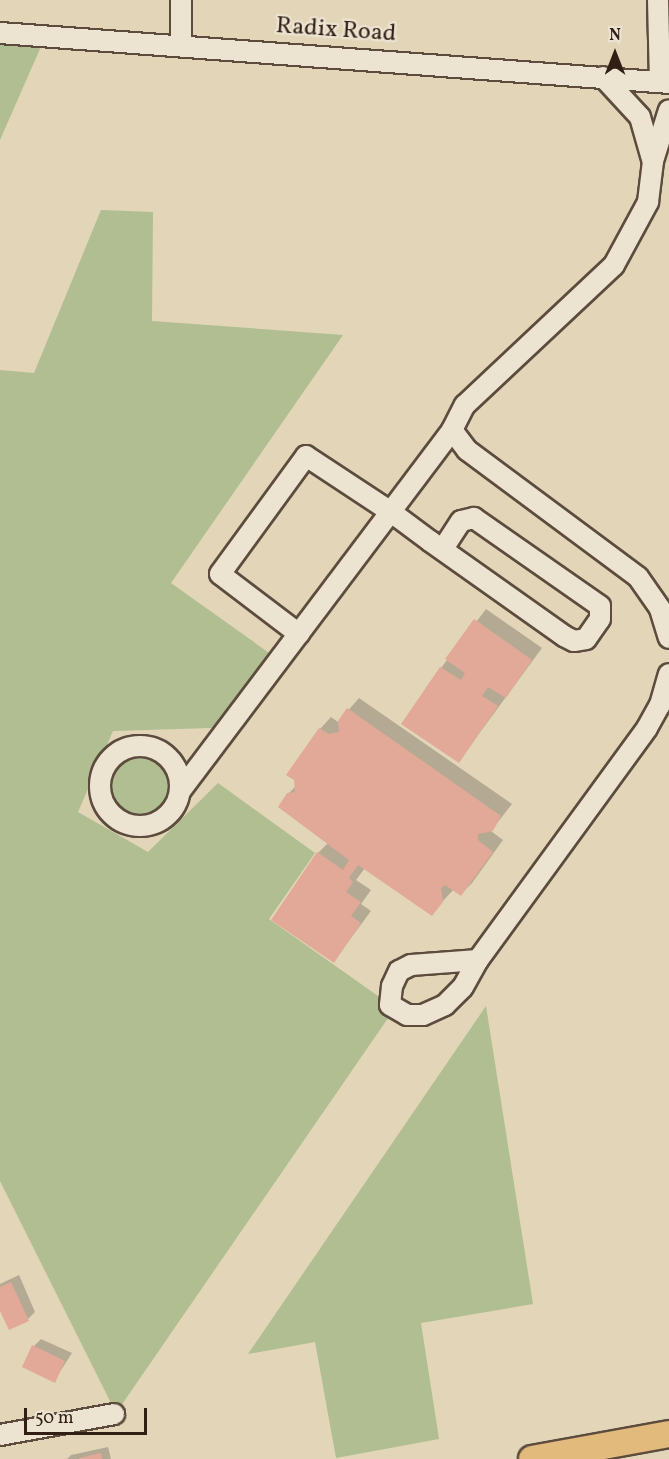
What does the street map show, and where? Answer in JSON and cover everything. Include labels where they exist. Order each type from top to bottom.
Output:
[{"type":"main road","points":[[538,1459],[669,1434]]},
{"type":"street","points":[[181,0],[181,46]]},
{"type":"street","points":[[658,0],[664,83]]},
{"type":"street","name":"Radix Road","points":[[0,33],[664,83]]},
{"type":"street","points":[[603,77],[640,117],[652,161]]},
{"type":"street","points":[[181,790],[176,765],[159,749],[136,745],[114,754],[101,773],[100,796],[112,816],[133,826],[156,824],[174,809],[181,790],[452,430],[465,405],[614,265],[648,202],[652,161],[669,110]]},
{"type":"street","points":[[452,430],[467,450],[638,577],[660,609],[669,638]]},
{"type":"street","points":[[299,634],[220,574],[306,456],[391,512],[442,549],[574,641],[586,639],[600,619],[600,606],[474,518],[461,521],[442,549]]},
{"type":"street","points":[[478,960],[647,728],[660,705],[669,674]]},
{"type":"street","points":[[0,1436],[114,1414]]},
{"type":"green space","points":[[0,39],[43,42],[0,140]]},
{"type":"green space","points":[[101,210],[153,212],[152,321],[343,335],[171,583],[286,665],[242,727],[113,731],[78,812],[148,852],[218,783],[315,853],[269,919],[395,1008],[116,1413],[0,1181],[0,370],[34,373]]},
{"type":"green space","points":[[139,756],[150,758],[163,769],[168,785],[166,796],[155,809],[139,814],[128,812],[115,801],[110,785],[112,774],[123,761]]},
{"type":"green space","points":[[486,1006],[533,1304],[421,1323],[439,1439],[336,1458],[315,1342],[248,1354]]},
{"type":"building","points":[[474,619],[532,660],[506,698],[488,687],[482,696],[498,706],[459,763],[401,724],[440,667],[461,680],[465,673],[445,659]]},
{"type":"building","points":[[347,708],[501,816],[493,831],[478,834],[478,840],[493,852],[461,896],[445,885],[441,888],[443,902],[432,916],[358,865],[349,878],[353,882],[346,892],[361,902],[351,916],[361,923],[334,963],[271,920],[317,852],[343,870],[349,860],[278,807],[287,793],[295,792],[294,780],[286,775],[319,728],[329,734],[339,732],[338,721]]},
{"type":"building","points":[[11,1282],[29,1321],[9,1330],[0,1311],[0,1287]]},
{"type":"building","points":[[32,1345],[65,1361],[55,1383],[22,1367]]},
{"type":"building","points":[[101,1453],[102,1459],[79,1459],[79,1458]]}]
